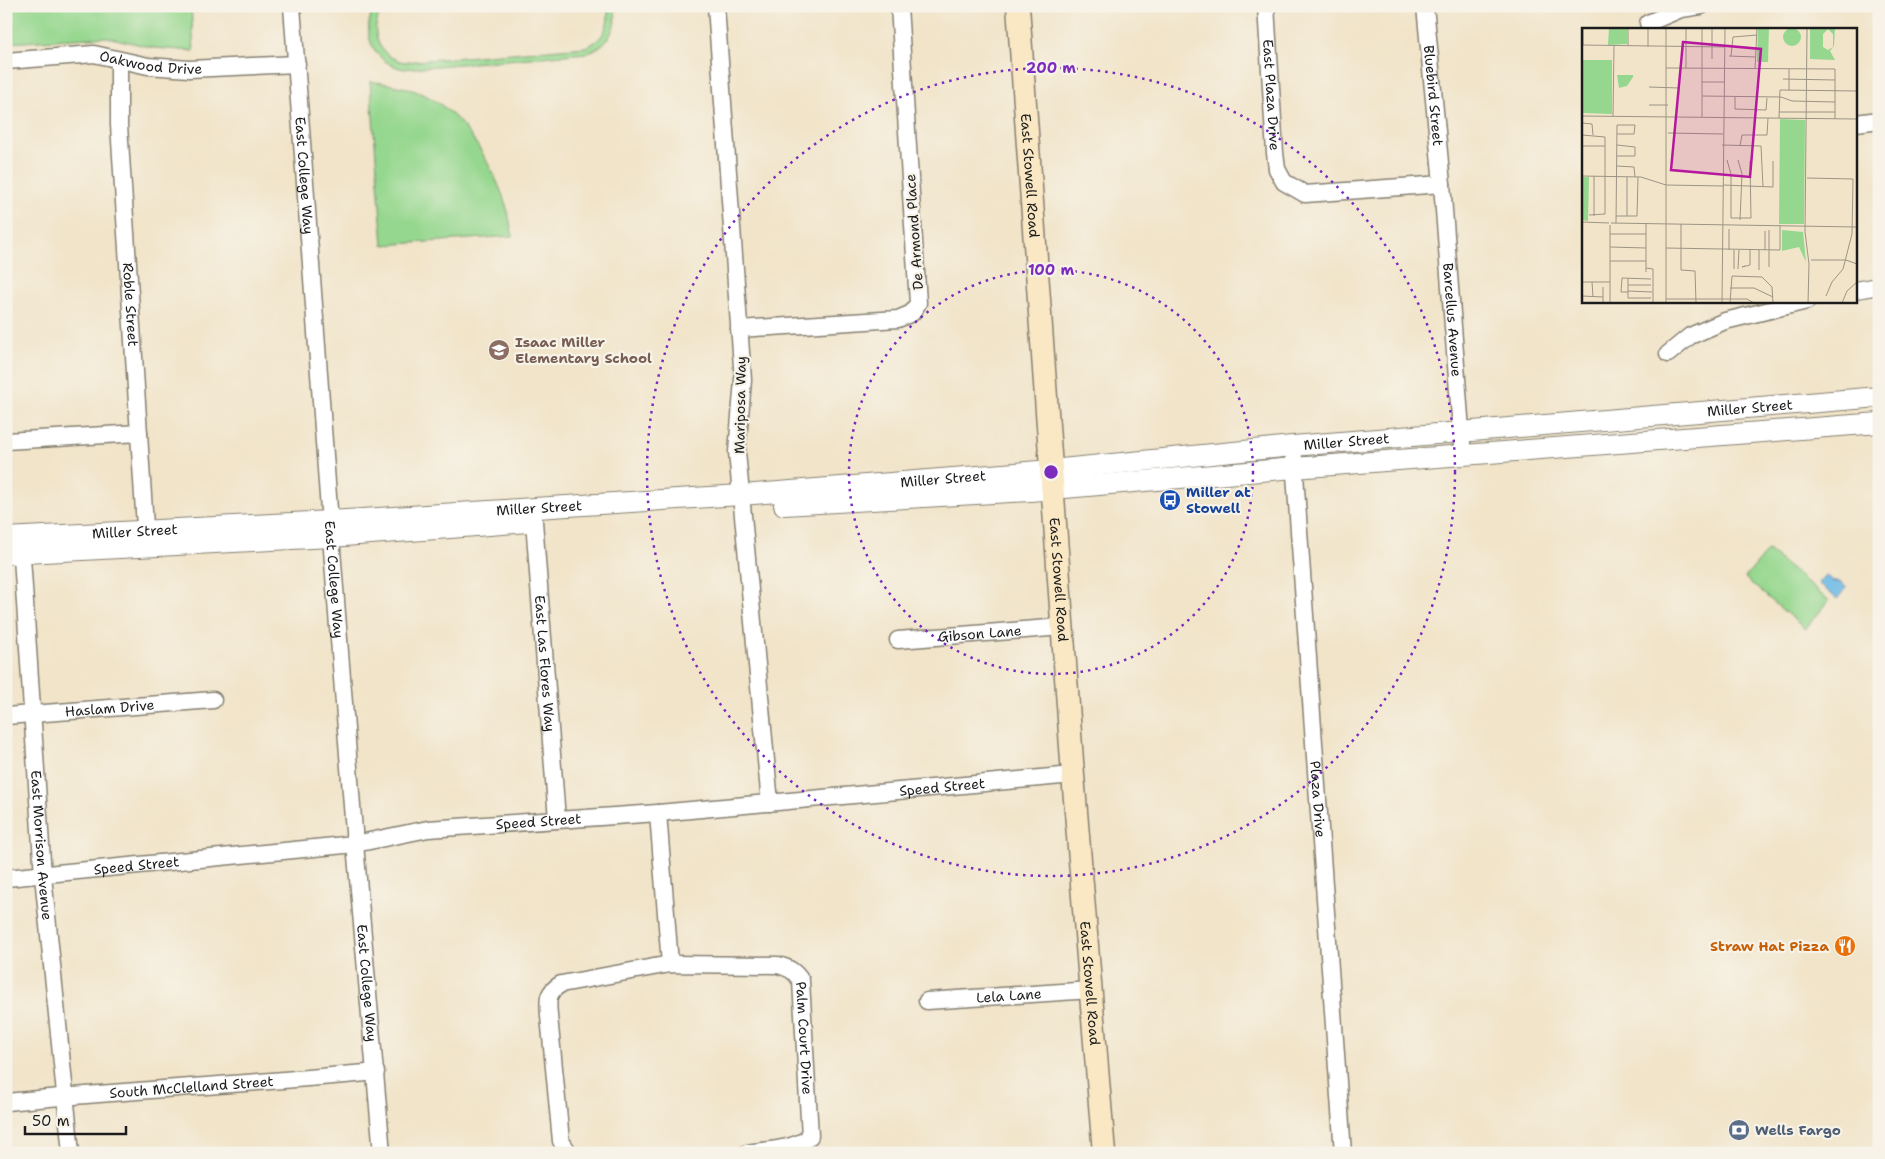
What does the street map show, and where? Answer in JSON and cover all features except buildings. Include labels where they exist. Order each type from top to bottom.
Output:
[{"type":"main road","name":"East Stowell Road","points":[[1018,6],[1073,775],[1104,1153]]},
{"type":"street","name":"East College Way","points":[[292,6],[330,529],[382,1153]]},
{"type":"street","name":"Mariposa Way","points":[[716,6],[743,380],[737,452],[770,804]]},
{"type":"street","name":"De Armond Place","points":[[739,329],[898,319],[912,313],[918,303],[899,6]]},
{"type":"street","name":"East Plaza Drive","points":[[1266,6],[1275,153],[1278,169],[1284,182],[1305,194],[1442,184]]},
{"type":"street","name":"Bluebird Street","points":[[1426,6],[1442,184]]},
{"type":"street","points":[[1648,23],[1681,9],[1701,6]]},
{"type":"street","name":"Oakwood Drive","points":[[6,61],[94,54],[148,66],[189,69],[297,64]]},
{"type":"street","name":"Roble Street","points":[[119,61],[119,125],[146,539]]},
{"type":"street","points":[[1858,124],[1879,120]]},
{"type":"street","name":"Barcellus Avenue","points":[[1442,184],[1463,456]]},
{"type":"street","points":[[1858,290],[1879,286]]},
{"type":"street","points":[[1668,354],[1690,336],[1725,321],[1803,302]]},
{"type":"street","name":"Miller Street","points":[[1052,480],[1293,446],[1879,397]]},
{"type":"street","name":"Miller Street","points":[[14,546],[330,529],[1052,480],[1294,468],[1879,423]]},
{"type":"street","points":[[6,442],[140,433]]},
{"type":"street","name":"Plaza Drive","points":[[1293,446],[1343,1153]]},
{"type":"street","name":"East Las Flores Way","points":[[533,515],[557,819]]},
{"type":"street","name":"East Morrison Avenue","points":[[14,546],[33,714],[43,876],[71,1153]]},
{"type":"street","name":"Gibson Lane","points":[[898,640],[1062,627]]},
{"type":"street","name":"Haslam Drive","points":[[6,716],[214,700]]},
{"type":"street","name":"Speed Street","points":[[6,878],[43,876],[355,844],[428,829],[770,804],[1073,775]]},
{"type":"street","points":[[658,813],[670,964]]},
{"type":"street","name":"Palm Court Drive","points":[[569,1153],[562,1141],[549,1016],[548,997],[552,989],[561,984],[670,964],[778,965],[788,967],[796,972],[801,981],[810,1136],[797,1145],[748,1153]]},
{"type":"street","name":"Lela Lane","points":[[927,1001],[1091,990]]},
{"type":"street","name":"South McClelland Street","points":[[6,1102],[272,1082],[376,1072]]},
{"type":"green space","points":[[6,6],[191,6],[194,51],[154,48],[107,37],[6,43]]},
{"type":"green space","points":[[376,6],[386,6],[380,14],[377,23],[377,40],[381,48],[395,59],[404,62],[585,47],[597,41],[607,26],[607,6],[615,6],[616,14],[613,29],[606,41],[601,46],[587,53],[404,69],[384,61],[372,45],[369,36],[369,26]]},
{"type":"green space","points":[[370,81],[405,88],[425,95],[439,103],[464,127],[484,156],[499,187],[506,206],[513,236],[383,245]]},
{"type":"green space","points":[[1768,550],[1829,601],[1805,629],[1745,578]]},
{"type":"water","points":[[1825,575],[1847,588],[1837,599],[1818,583]]},
{"type":"place","name":"Isaac Miller Elementary School","points":[[499,350]]},
{"type":"place","name":"Miller at Stowell","points":[[1170,500]]},
{"type":"place","name":"Straw Hat Pizza","points":[[1845,946]]},
{"type":"place","name":"Wells Fargo","points":[[1739,1130]]}]
